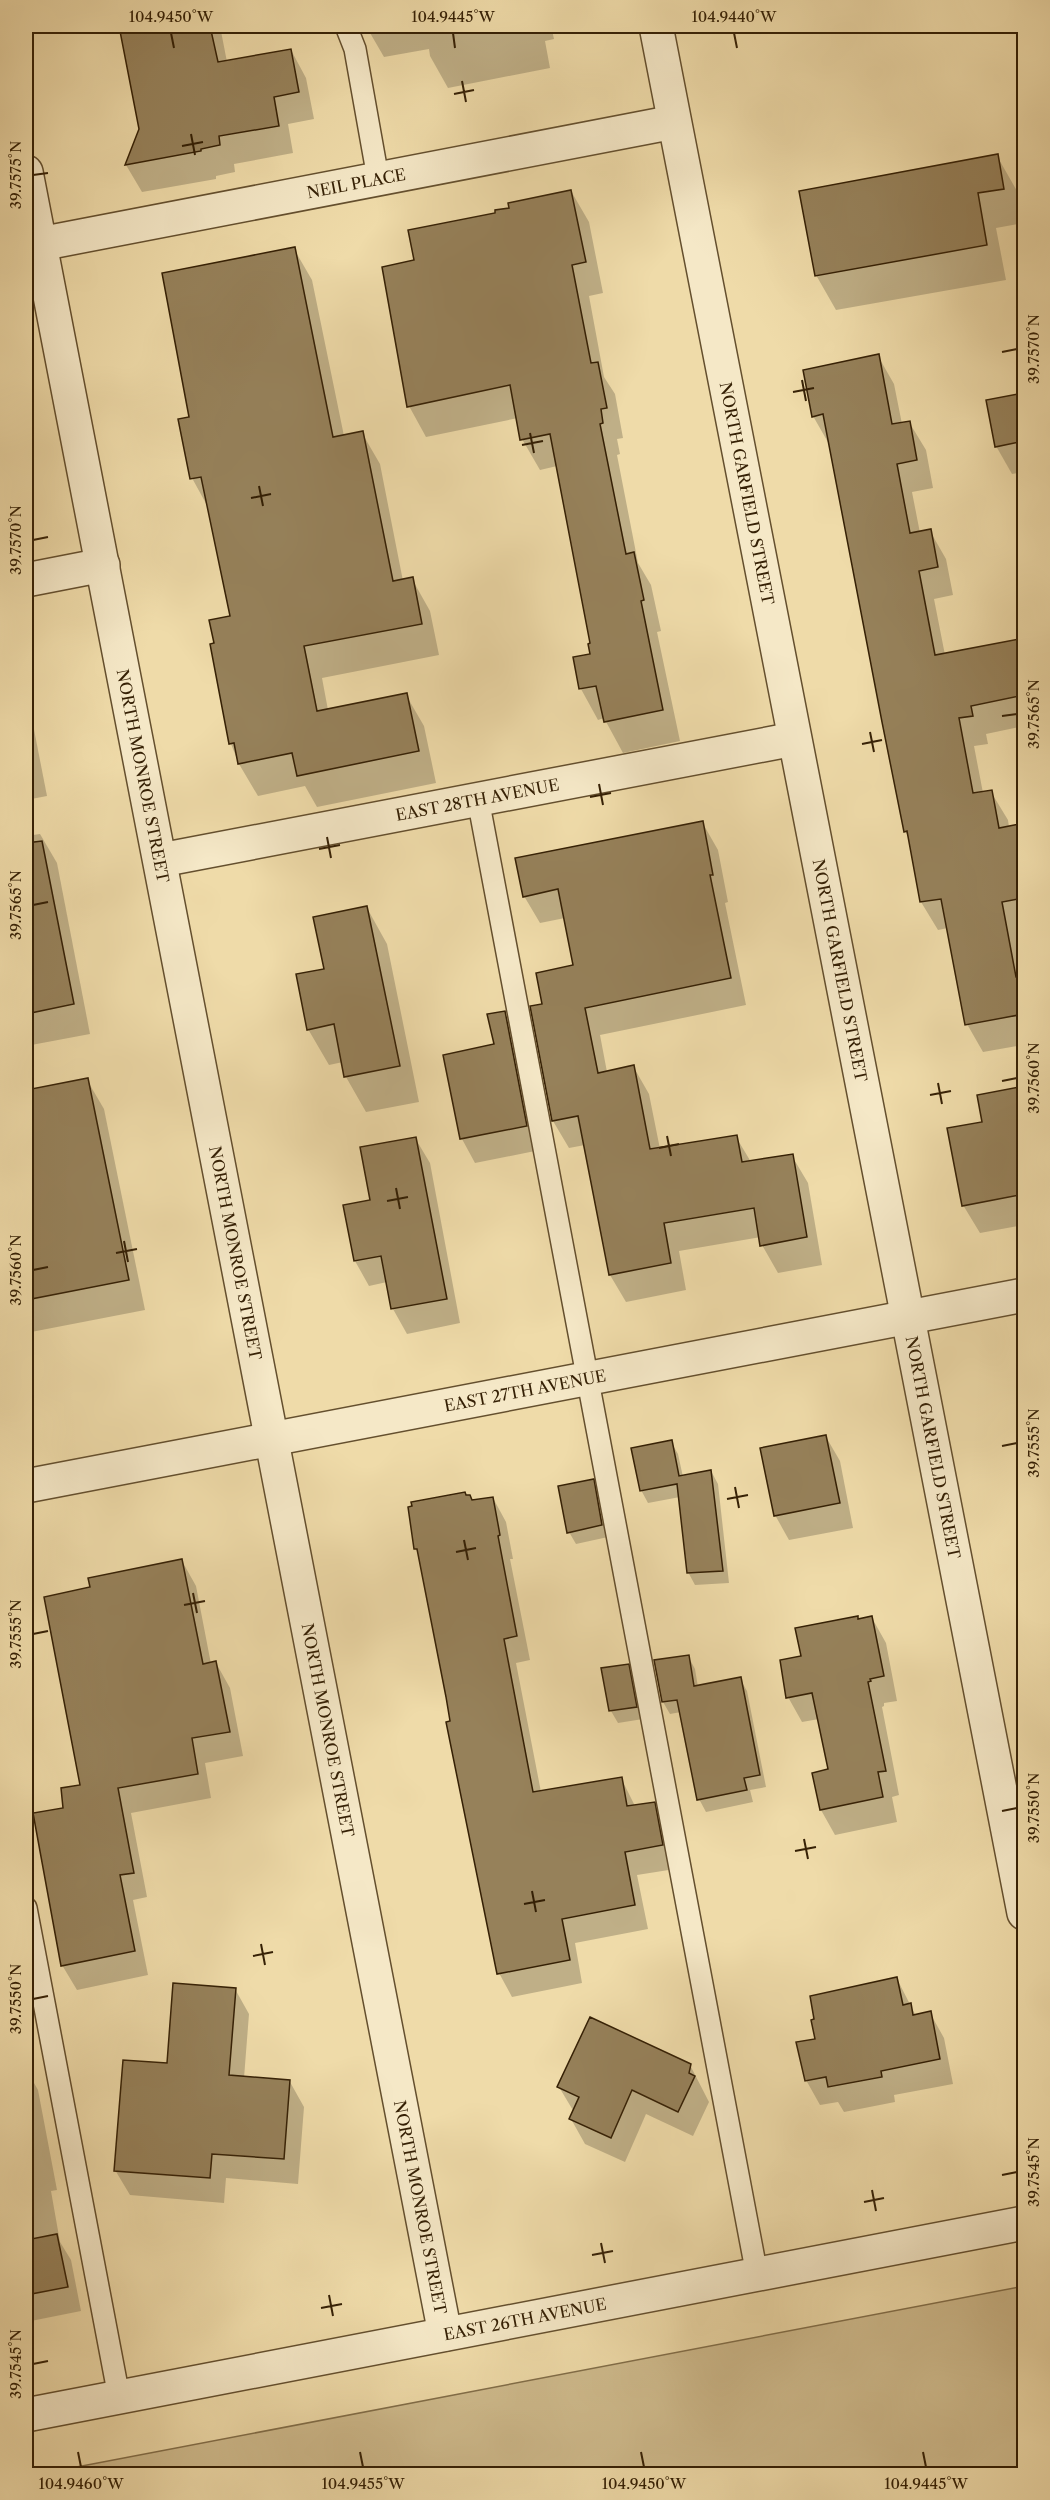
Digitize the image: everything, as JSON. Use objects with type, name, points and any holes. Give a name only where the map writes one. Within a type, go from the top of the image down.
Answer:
[{"type":"street","name":"NORTH GARFIELD STREET","points":[[656,26],[794,740],[1019,1858],[1024,1913]]},
{"type":"street","name":"NEIL PLACE","points":[[40,244],[674,122]]},
{"type":"street","name":"NORTH MONROE STREET","points":[[26,172],[104,565],[445,2334]]},
{"type":"street","points":[[26,580],[104,565]]},
{"type":"street","name":"EAST 28TH AVENUE","points":[[161,860],[794,740]]},
{"type":"street","name":"EAST 27TH AVENUE","points":[[26,1486],[1024,1295]]},
{"type":"street","name":"EAST 26TH AVENUE","points":[[26,2415],[1024,2223]]},
{"type":"lane","points":[[346,26],[355,49],[378,178]]},
{"type":"lane","points":[[478,799],[757,2275]]},
{"type":"lane","points":[[26,1908],[119,2397]]},
{"type":"shaded area","points":[[1024,2286],[1024,2474],[40,2474]]},
{"type":"building","points":[[119,26],[210,26],[218,62],[291,49],[299,92],[274,97],[279,126],[219,136],[220,145],[201,149],[201,151],[125,165],[139,129]]},
{"type":"building","points":[[998,154],[1004,189],[978,193],[987,245],[815,276],[799,191]]},
{"type":"building","points":[[571,190],[586,262],[572,265],[591,363],[598,362],[607,408],[601,409],[603,423],[600,424],[626,554],[634,552],[644,600],[641,601],[663,710],[604,722],[596,686],[579,689],[573,657],[590,654],[588,644],[590,643],[550,434],[520,440],[510,385],[407,407],[382,267],[414,260],[408,230],[495,213],[495,210],[509,208],[508,203]]},
{"type":"building","points":[[295,247],[333,437],[363,431],[393,581],[413,577],[422,624],[304,646],[317,711],[407,693],[419,751],[297,776],[292,753],[238,764],[234,743],[229,744],[210,644],[214,643],[209,620],[230,616],[201,477],[190,479],[178,419],[189,417],[162,273]]},
{"type":"building","points":[[879,354],[892,424],[910,421],[917,460],[897,464],[910,533],[931,529],[938,567],[919,571],[935,655],[1024,638],[1024,695],[971,706],[973,716],[959,718],[973,793],[992,790],[999,828],[1024,823],[1024,898],[1002,902],[1016,977],[1024,976],[1024,1014],[965,1025],[941,899],[920,902],[907,831],[904,832],[882,722],[823,414],[812,417],[803,370]]},
{"type":"building","points":[[1024,393],[1024,441],[995,447],[986,400]]},
{"type":"building","points":[[703,821],[713,875],[710,875],[731,978],[585,1008],[598,1073],[634,1065],[650,1149],[737,1135],[742,1162],[793,1154],[807,1237],[760,1246],[754,1208],[664,1223],[671,1263],[609,1275],[578,1116],[552,1121],[530,1006],[542,1004],[536,973],[573,965],[558,889],[523,897],[515,858]]},
{"type":"building","points":[[42,841],[74,1004],[26,1014],[26,843]]},
{"type":"building","points":[[367,906],[400,1066],[344,1077],[334,1024],[307,1030],[296,974],[324,969],[313,917]]},
{"type":"building","points":[[505,1011],[527,1126],[460,1139],[443,1055],[494,1044],[487,1014]]},
{"type":"building","points":[[88,1078],[129,1280],[26,1300],[26,1090]]},
{"type":"building","points":[[1024,1086],[1024,1194],[962,1206],[947,1128],[982,1122],[977,1095]]},
{"type":"building","points":[[416,1137],[447,1299],[391,1309],[381,1256],[354,1261],[343,1205],[370,1200],[360,1147]]},
{"type":"building","points":[[826,1435],[840,1503],[774,1516],[760,1448]]},
{"type":"building","points":[[672,1440],[679,1476],[711,1470],[723,1571],[687,1573],[677,1484],[640,1491],[631,1448]]},
{"type":"building","points":[[594,1479],[602,1525],[567,1533],[558,1486]]},
{"type":"building","points":[[465,1492],[472,1500],[493,1497],[517,1636],[504,1639],[533,1792],[622,1777],[627,1806],[655,1802],[663,1845],[625,1852],[635,1905],[562,1919],[570,1960],[497,1974],[446,1722],[450,1721],[446,1697],[417,1549],[414,1549],[408,1507],[412,1506],[411,1502]]},
{"type":"building","points":[[182,1559],[203,1664],[216,1661],[230,1732],[192,1738],[198,1774],[118,1788],[134,1873],[120,1875],[135,1951],[61,1966],[33,1813],[63,1808],[61,1788],[80,1785],[44,1597],[90,1587],[88,1578]]},
{"type":"building","points":[[858,1616],[858,1619],[872,1616],[884,1676],[870,1679],[871,1681],[868,1682],[886,1771],[878,1772],[883,1797],[820,1810],[812,1773],[828,1769],[812,1693],[786,1698],[780,1660],[801,1656],[795,1628]]},
{"type":"building","points":[[689,1655],[694,1686],[741,1677],[760,1775],[744,1778],[747,1790],[697,1800],[677,1700],[662,1702],[654,1660]]},
{"type":"building","points":[[629,1664],[637,1707],[609,1711],[601,1668]]},
{"type":"building","points":[[897,1977],[903,2005],[911,2003],[913,2015],[931,2011],[940,2059],[881,2071],[882,2077],[828,2087],[826,2077],[805,2081],[796,2042],[815,2039],[810,1996]]},
{"type":"building","points":[[173,1983],[236,1988],[229,2075],[290,2080],[284,2159],[212,2154],[210,2178],[114,2171],[123,2060],[167,2063]]},
{"type":"building","points":[[590,2017],[691,2064],[689,2073],[695,2076],[678,2112],[632,2090],[611,2138],[569,2119],[579,2097],[557,2087]]},
{"type":"building","points":[[57,2234],[68,2287],[26,2295],[26,2240]]}]
